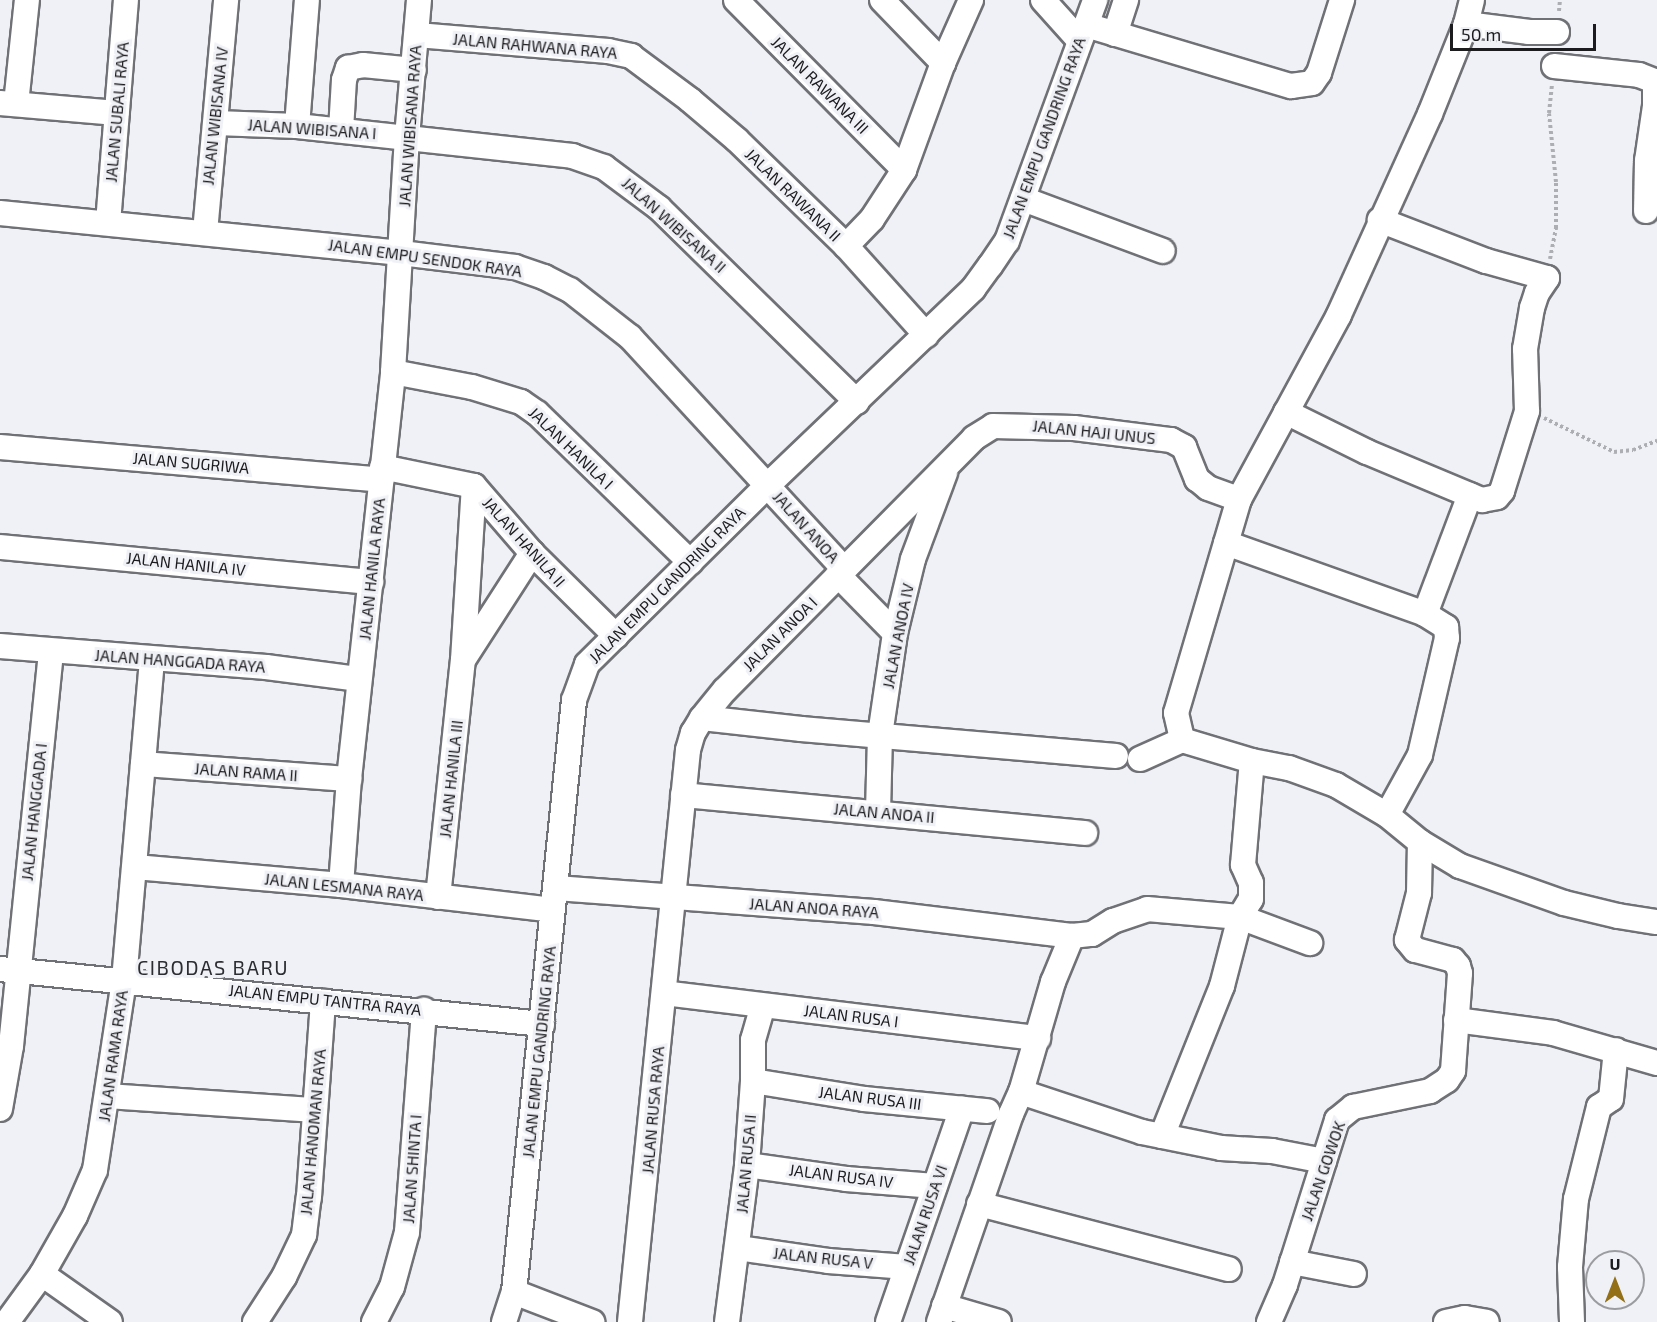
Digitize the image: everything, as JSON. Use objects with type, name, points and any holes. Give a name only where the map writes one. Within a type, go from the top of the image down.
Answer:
[{"type":"street","points":[[27,0],[8,104],[117,114]]},
{"type":"street","name":"JALAN SUBALI RAYA","points":[[108,223],[126,0]]},
{"type":"street","name":"JALAN WIBISANA IV","points":[[205,232],[226,0]]},
{"type":"street","points":[[297,126],[307,0]]},
{"type":"street","name":"JALAN WIBISANA RAYA","points":[[401,253],[407,137],[419,0]]},
{"type":"street","name":"JALAN RAWANA III","points":[[736,0],[904,170]]},
{"type":"street","points":[[882,0],[943,63]]},
{"type":"street","points":[[846,246],[872,219],[904,170],[943,63],[971,0]]},
{"type":"street","points":[[1043,0],[1082,32],[1115,34],[1291,86],[1312,83],[1319,73],[1342,0]]},
{"type":"street","name":"JALAN EMPU GANDRING RAYA","points":[[504,1322],[514,1292],[574,700],[587,664],[768,485],[973,289],[1007,241],[1095,0]]},
{"type":"street","points":[[1115,34],[1126,0]]},
{"type":"street","points":[[1182,740],[1176,713],[1239,499],[1339,315],[1380,220],[1430,114],[1466,24],[1472,0]]},
{"type":"street","points":[[1466,24],[1529,32],[1557,32]]},
{"type":"street","name":"JALAN RAHWANA RAYA","points":[[417,35],[608,51],[632,56],[649,68]]},
{"type":"street","points":[[341,130],[344,80],[348,68],[363,65],[414,70]]},
{"type":"street","points":[[1554,66],[1639,75],[1655,81],[1655,106],[1647,161],[1646,211]]},
{"type":"street","name":"JALAN RAWANA II","points":[[649,68],[737,140],[846,246],[926,335]]},
{"type":"street","name":"JALAN WIBISANA I","points":[[216,123],[297,126],[407,137]]},
{"type":"street","name":"JALAN WIBISANA II","points":[[407,137],[572,156],[604,167],[659,208],[856,402]]},
{"type":"street","points":[[1023,199],[1163,251]]},
{"type":"street","name":"JALAN EMPU SENDOK RAYA","points":[[0,213],[205,232],[515,267],[570,290],[630,337],[768,485]]},
{"type":"street","points":[[1286,412],[1367,452],[1482,500],[1497,497],[1527,411],[1525,349],[1532,309],[1537,293],[1546,278],[1486,261],[1380,220]]},
{"type":"street","name":"JALAN HANILA RAYA","points":[[342,885],[349,779],[393,372],[401,253]]},
{"type":"street","name":"JALAN HANILA I","points":[[393,372],[472,387],[521,402],[537,413],[690,562]]},
{"type":"street","name":"JALAN HAJI UNUS","points":[[993,426],[1074,428],[1171,440],[1184,447],[1197,479],[1208,488],[1239,499]]},
{"type":"street","name":"JALAN ANOA I","points":[[671,898],[688,750],[693,733],[702,718],[725,690],[974,438],[993,426]]},
{"type":"street","name":"JALAN SUGRIWA","points":[[0,447],[382,474]]},
{"type":"street","name":"JALAN ANOA IV","points":[[878,812],[880,735],[895,633],[914,559],[948,466]]},
{"type":"street","name":"JALAN HANILA II","points":[[382,474],[474,486],[532,553],[616,636]]},
{"type":"street","name":"JALAN ANOA","points":[[768,485],[895,633]]},
{"type":"street","name":"JALAN HANILA III","points":[[438,897],[463,660],[474,486]]},
{"type":"street","points":[[1425,614],[1470,495]]},
{"type":"street","points":[[1226,543],[1425,614],[1446,627],[1447,638],[1420,755],[1387,815]]},
{"type":"street","name":"JALAN HANILA IV","points":[[0,547],[371,582]]},
{"type":"street","name":"JALAN HANILA III","points":[[463,660],[532,553]]},
{"type":"street","name":"JALAN HANGGADA RAYA","points":[[0,646],[51,652],[266,667],[359,679]]},
{"type":"street","name":"JALAN HANGGADA I","points":[[0,1108],[8,1069],[10,971],[51,652]]},
{"type":"street","name":"JALAN RAMA RAYA","points":[[7,1322],[42,1274],[75,1216],[95,1170],[124,980],[152,659]]},
{"type":"street","points":[[702,718],[1116,756]]},
{"type":"street","points":[[1140,759],[1182,740],[1252,762],[1289,768],[1336,785],[1387,815],[1420,842],[1460,866],[1564,903],[1618,916],[1657,921]]},
{"type":"street","points":[[1162,1136],[1222,986],[1240,917],[1251,899],[1252,889],[1243,865],[1252,762]]},
{"type":"street","name":"JALAN RAMA II","points":[[143,764],[349,779]]},
{"type":"street","name":"JALAN ANOA II","points":[[683,795],[1085,833]]},
{"type":"street","name":"JALAN GOWOK","points":[[1269,1322],[1292,1262],[1337,1120],[1344,1112],[1366,1103],[1430,1091],[1448,1080],[1453,1071],[1460,973],[1458,966],[1453,960],[1415,950],[1407,940],[1419,893],[1420,842]]},
{"type":"street","name":"JALAN LESMANA RAYA","points":[[135,867],[342,885],[438,897],[554,899]]},
{"type":"street","name":"JALAN ANOA RAYA","points":[[554,899],[671,898],[874,912],[1072,936]]},
{"type":"street","name":"JALAN RUSA RAYA","points":[[630,1322],[664,993],[671,898]]},
{"type":"street","points":[[999,1322],[942,1314],[979,1204],[1021,1092],[1053,982],[1072,936],[1092,934],[1099,928],[1142,910],[1240,917],[1310,943]]},
{"type":"street","name":"JALAN EMPU TANTRA RAYA","points":[[10,971],[124,980],[542,1024]]},
{"type":"street","name":"JALAN RUSA I","points":[[664,993],[1038,1038]]},
{"type":"street","name":"JALAN HANOMAN RAYA","points":[[255,1322],[284,1277],[304,1235],[324,1001]]},
{"type":"street","name":"JALAN RUSA II","points":[[727,1322],[747,1165],[753,1081],[753,1040],[763,1006]]},
{"type":"street","name":"JALAN SHINTA I","points":[[374,1322],[392,1287],[407,1232],[424,1010]]},
{"type":"street","points":[[1456,1020],[1553,1033],[1657,1063]]},
{"type":"street","points":[[1572,1322],[1570,1267],[1576,1199],[1599,1107],[1611,1099],[1616,1050]]},
{"type":"street","name":"JALAN RUSA III","points":[[753,1081],[864,1099],[987,1111]]},
{"type":"street","points":[[1021,1092],[1162,1136],[1221,1148],[1272,1152],[1324,1161]]},
{"type":"street","points":[[108,1096],[315,1110]]},
{"type":"street","name":"JALAN RUSA VI","points":[[888,1322],[962,1108]]},
{"type":"street","name":"JALAN RUSA IV","points":[[747,1165],[846,1179],[935,1186]]},
{"type":"street","points":[[979,1204],[1229,1269]]},
{"type":"street","name":"JALAN RUSA V","points":[[738,1248],[828,1261],[907,1266]]},
{"type":"street","points":[[1292,1262],[1354,1274]]},
{"type":"street","points":[[42,1274],[110,1322]]},
{"type":"street","points":[[514,1292],[592,1322]]},
{"type":"street","points":[[1446,1322],[1465,1318],[1487,1322]]},
{"type":"path","points":[[1557,32],[1560,0]]},
{"type":"path","points":[[1546,278],[1556,228],[1556,182],[1549,114],[1554,66]]},
{"type":"path","points":[[1527,411],[1575,430],[1614,452],[1633,450],[1657,441]]},
{"type":"district","name":"CIBODAS BARU","points":[[213,967]]}]
